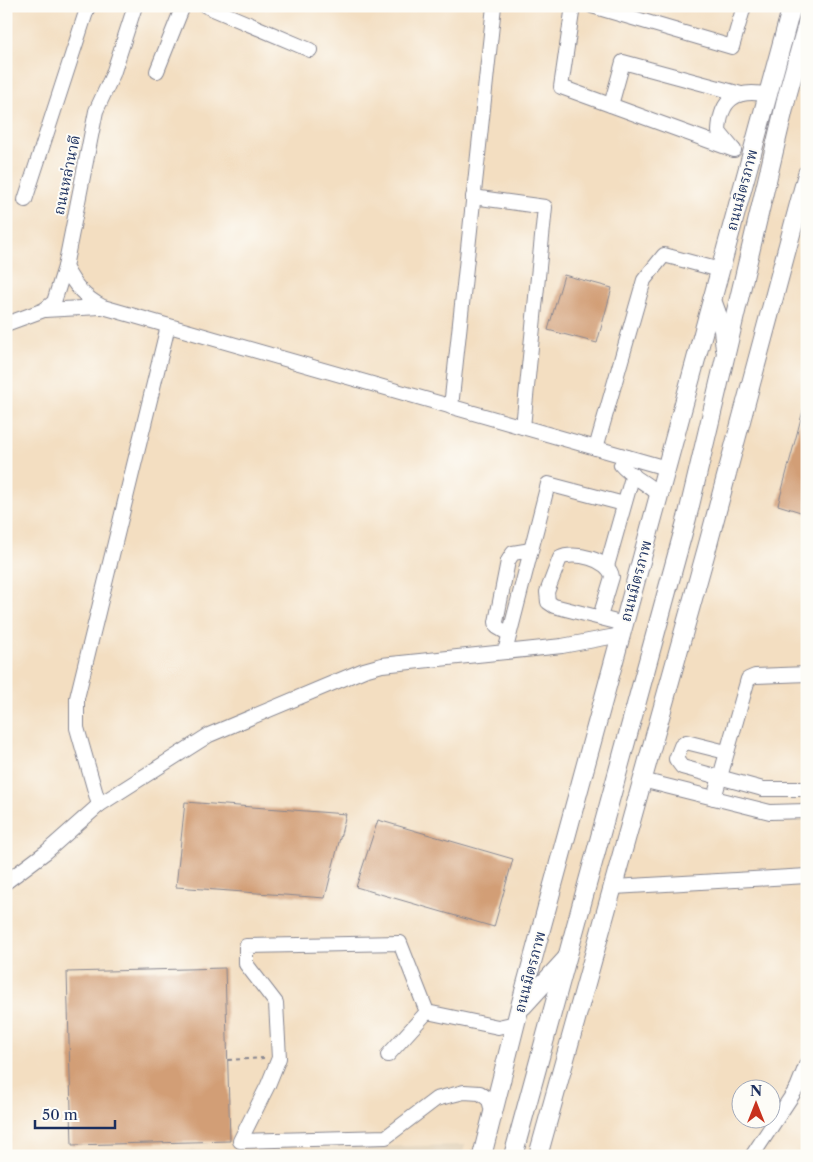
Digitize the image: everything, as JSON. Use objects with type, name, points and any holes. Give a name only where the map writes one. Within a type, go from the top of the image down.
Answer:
[{"type":"main road","name":"ถนนมิตรภาพ","points":[[482,1156],[622,629],[792,6]]},
{"type":"main road","name":"ถนนมิตรภาพ","points":[[513,1156],[651,655],[725,364],[807,24]]},
{"type":"main road","points":[[749,166],[792,80]]},
{"type":"main road","points":[[538,1156],[707,548],[807,174]]},
{"type":"main road","points":[[712,300],[723,330],[725,364]]},
{"type":"main road","points":[[518,1016],[567,957]]},
{"type":"street","points":[[25,200],[88,6]]},
{"type":"street","name":"ถนนหล่านาดี","points":[[44,310],[54,302],[65,266],[96,111],[113,74],[135,6]]},
{"type":"street","points":[[157,71],[183,6]]},
{"type":"street","points":[[206,6],[310,50]]},
{"type":"street","points":[[451,407],[494,6]]},
{"type":"street","points":[[573,6],[561,88],[734,150]]},
{"type":"street","points":[[592,6],[732,47],[744,6]]},
{"type":"street","points":[[611,105],[623,62],[741,94]]},
{"type":"street","points":[[749,166],[718,132],[719,117],[730,98],[755,92],[769,95]]},
{"type":"street","points":[[473,198],[545,207],[522,427]]},
{"type":"street","points":[[596,448],[644,280],[664,255],[720,270]]},
{"type":"street","points":[[65,266],[77,289],[88,299],[103,308],[666,468]]},
{"type":"street","points":[[6,324],[44,310],[103,308]]},
{"type":"street","points":[[98,804],[77,728],[77,698],[168,326]]},
{"type":"street","points":[[628,457],[621,465],[659,495]]},
{"type":"street","points":[[600,617],[612,576],[607,566],[633,474]]},
{"type":"street","points":[[505,652],[548,484],[624,504]]},
{"type":"street","points":[[509,634],[497,627],[496,622],[508,561],[513,553],[531,550]]},
{"type":"street","points":[[607,566],[575,555],[560,558],[557,560],[546,597],[554,606],[600,617],[622,629]]},
{"type":"street","points":[[6,882],[46,852],[98,804],[209,735],[364,670],[382,665],[562,646],[622,629]]},
{"type":"street","points":[[714,798],[748,679],[755,676],[807,674]]},
{"type":"street","points":[[726,752],[686,742],[681,746],[676,759],[682,767],[763,789],[807,788]]},
{"type":"street","points":[[642,780],[770,812],[807,811]]},
{"type":"street","points":[[614,887],[807,876]]},
{"type":"street","points":[[427,1012],[400,943],[246,946],[246,964],[276,1003],[279,1058],[268,1085],[240,1141],[386,1137],[436,1099],[451,1094],[480,1093],[489,1100],[493,1115]]},
{"type":"street","points":[[427,1012],[498,1027],[518,1016]]},
{"type":"street","points":[[388,1055],[427,1012]]},
{"type":"street","points":[[752,1156],[802,1088],[807,1063]]},
{"type":"path","points":[[228,1060],[279,1058]]},
{"type":"shaded area","points":[[465,1145],[462,1156],[6,1156],[6,1154]]},
{"type":"building","points":[[564,275],[612,288],[597,343],[548,330]]},
{"type":"building","points":[[804,407],[807,407],[807,514],[778,505]]},
{"type":"building","points":[[185,802],[346,814],[325,898],[176,887]]},
{"type":"building","points":[[378,820],[513,859],[494,927],[356,887]]},
{"type":"building","points":[[225,968],[230,1141],[72,1145],[67,972]]}]
